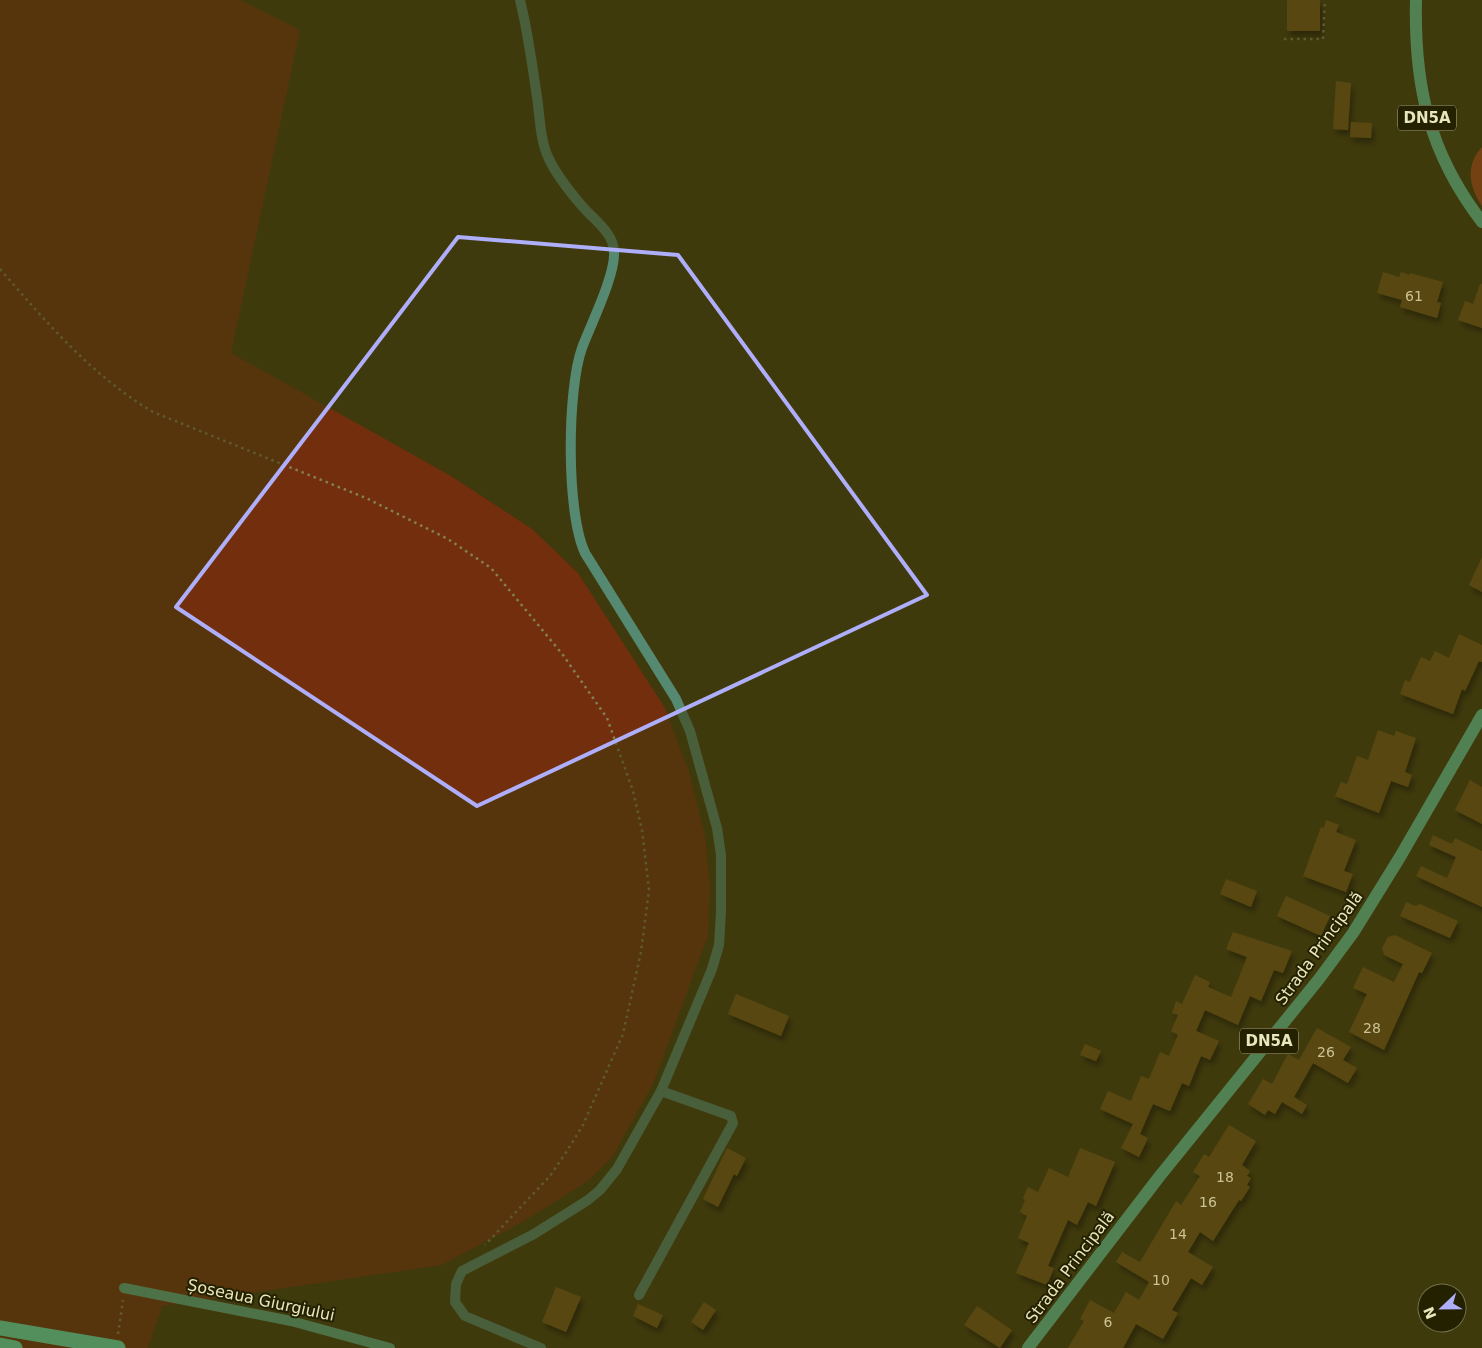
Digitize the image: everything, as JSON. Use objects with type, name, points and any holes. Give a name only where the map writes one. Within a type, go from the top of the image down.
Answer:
[{"type":"highway","points":[[0,1328],[118,1343]]},
{"type":"highway","points":[[0,1346],[15,1348]]},
{"type":"main road","name":"DN5A","points":[[1416,0],[1417,67],[1425,109],[1444,163],[1460,191],[1482,222]]},
{"type":"main road","name":"Strada Principală","points":[[1028,1348],[1159,1177],[1342,948],[1405,849],[1482,715]]},
{"type":"street","points":[[520,0],[526,24],[541,126],[548,158],[581,206],[605,231],[614,248],[613,264],[582,350],[574,385],[572,435],[574,507],[577,532],[585,553],[676,699],[690,731],[717,828],[720,855],[719,945],[712,969],[661,1091],[617,1169],[600,1190],[534,1234],[462,1270],[454,1294],[457,1306],[462,1314],[540,1348]]},
{"type":"street","points":[[639,1295],[733,1123],[732,1116],[661,1091]]},
{"type":"street","name":"Șoseaua Giurgiului","points":[[124,1288],[291,1321],[390,1348]]},
{"type":"path","points":[[1284,39],[1323,38],[1325,0]]},
{"type":"path","points":[[0,269],[60,338],[97,372],[135,401],[154,412],[366,498],[448,539],[491,568],[563,655],[607,718],[633,791],[642,830],[649,890],[641,952],[624,1034],[583,1124],[568,1151],[550,1176],[479,1252]]},
{"type":"path","points":[[118,1343],[124,1288]]},
{"type":"highlighted area","points":[[458,237],[678,255],[927,595],[477,806],[176,607]]},
{"type":"shaded area","points":[[0,0],[240,0],[300,30],[231,353],[451,476],[532,529],[578,573],[665,708],[689,772],[705,836],[710,888],[708,936],[653,1084],[612,1157],[588,1181],[524,1221],[442,1265],[162,1306],[148,1348],[0,1348]]},
{"type":"shaded area","points":[[1482,147],[1482,206],[1474,191],[1471,169],[1473,161]]},
{"type":"building","points":[[1287,0],[1320,0],[1320,31],[1287,31]]},
{"type":"building","points":[[1336,81],[1351,83],[1348,130],[1333,129]]},
{"type":"building","points":[[1351,122],[1372,123],[1371,138],[1350,137]]},
{"type":"building","points":[[1383,272],[1399,277],[1401,272],[1409,275],[1410,273],[1443,282],[1437,302],[1441,303],[1437,318],[1400,307],[1402,300],[1377,293]]},
{"type":"building","points":[[1480,284],[1482,284],[1482,328],[1458,320],[1465,301],[1473,304]]},
{"type":"building","points":[[1482,557],[1482,592],[1469,585]]},
{"type":"building","points":[[1459,634],[1482,645],[1482,662],[1479,661],[1465,691],[1462,689],[1453,714],[1400,694],[1405,680],[1410,682],[1421,657],[1430,661],[1435,651],[1449,658]]},
{"type":"building","points":[[1378,730],[1394,736],[1396,731],[1416,738],[1405,772],[1412,775],[1408,787],[1391,781],[1379,813],[1335,796],[1341,782],[1347,784],[1357,756],[1368,760]]},
{"type":"building","points":[[1470,780],[1482,787],[1482,824],[1455,810]]},
{"type":"building","points":[[1326,820],[1339,825],[1336,832],[1356,840],[1344,871],[1353,874],[1346,892],[1303,876],[1321,827],[1324,828]]},
{"type":"building","points":[[1433,835],[1452,844],[1455,838],[1482,851],[1482,907],[1416,876],[1421,866],[1447,878],[1456,857],[1429,845]]},
{"type":"building","points":[[1226,879],[1257,891],[1251,907],[1220,894]]},
{"type":"building","points":[[1286,896],[1330,916],[1321,936],[1277,916]]},
{"type":"building","points":[[1406,902],[1415,906],[1420,904],[1458,921],[1450,938],[1400,916]]},
{"type":"building","points":[[1233,932],[1292,951],[1283,973],[1274,970],[1261,1001],[1250,996],[1238,1025],[1205,1010],[1196,1031],[1219,1041],[1210,1060],[1201,1056],[1189,1086],[1182,1083],[1170,1111],[1153,1104],[1140,1134],[1148,1138],[1139,1157],[1121,1148],[1133,1124],[1100,1109],[1108,1091],[1131,1101],[1141,1076],[1149,1079],[1160,1052],[1169,1056],[1178,1035],[1171,1031],[1178,1015],[1172,1013],[1176,1001],[1182,1004],[1195,975],[1210,982],[1208,987],[1231,997],[1247,957],[1226,949]]},
{"type":"building","points":[[1395,935],[1432,953],[1422,973],[1419,972],[1384,1050],[1349,1032],[1367,994],[1353,988],[1363,967],[1394,982],[1403,964],[1384,955],[1382,948],[1388,937]]},
{"type":"building","points":[[736,994],[789,1016],[781,1036],[728,1014]]},
{"type":"building","points":[[1317,1028],[1351,1047],[1343,1060],[1357,1068],[1348,1083],[1313,1063],[1294,1097],[1307,1105],[1302,1114],[1282,1102],[1275,1114],[1268,1110],[1265,1115],[1248,1104],[1263,1079],[1272,1084],[1288,1054],[1299,1060]]},
{"type":"building","points":[[1085,1044],[1101,1051],[1096,1061],[1080,1055]]},
{"type":"building","points":[[1229,1125],[1256,1141],[1242,1165],[1250,1171],[1247,1176],[1251,1178],[1247,1185],[1250,1187],[1241,1201],[1239,1200],[1213,1241],[1200,1232],[1188,1252],[1213,1267],[1202,1285],[1191,1278],[1172,1310],[1178,1313],[1163,1339],[1136,1324],[1123,1348],[1068,1348],[1084,1321],[1080,1319],[1090,1300],[1114,1313],[1126,1292],[1139,1300],[1149,1282],[1116,1262],[1122,1252],[1140,1262],[1176,1201],[1181,1205],[1200,1176],[1193,1172],[1204,1154],[1209,1157]]},
{"type":"building","points":[[727,1148],[746,1158],[737,1176],[734,1174],[718,1207],[703,1199]]},
{"type":"building","points":[[1080,1148],[1115,1162],[1096,1206],[1088,1202],[1077,1225],[1068,1220],[1048,1266],[1054,1268],[1047,1285],[1016,1273],[1029,1243],[1018,1238],[1027,1216],[1020,1212],[1025,1200],[1023,1198],[1028,1187],[1038,1192],[1049,1168],[1068,1177]]},
{"type":"building","points":[[556,1287],[581,1297],[566,1332],[542,1322]]},
{"type":"building","points":[[704,1302],[716,1310],[703,1330],[691,1322]]},
{"type":"building","points":[[638,1304],[663,1315],[657,1328],[633,1316]]},
{"type":"building","points":[[977,1306],[1012,1330],[1000,1348],[964,1325]]}]
